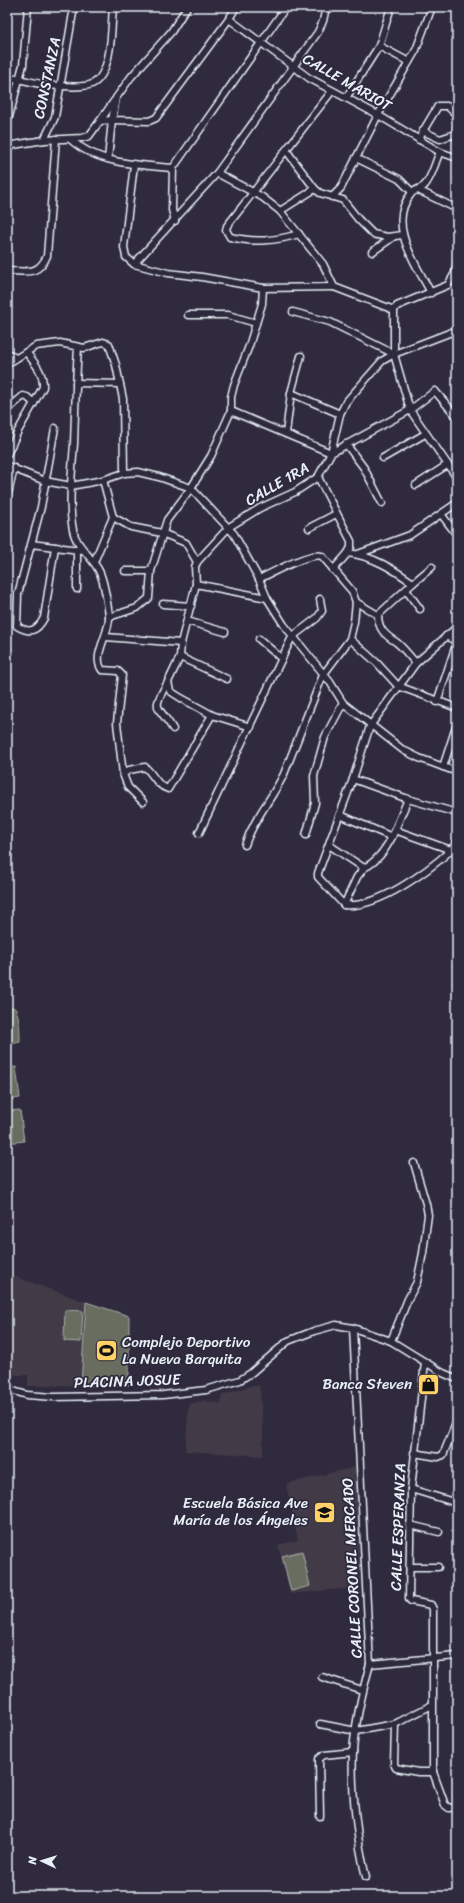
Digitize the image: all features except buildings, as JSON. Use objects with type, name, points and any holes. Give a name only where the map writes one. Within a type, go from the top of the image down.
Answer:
[{"type":"street","points":[[7,124],[23,65],[28,7]]},
{"type":"street","name":"CONSTANZA","points":[[7,146],[44,140],[55,117],[74,7]]},
{"type":"street","points":[[7,78],[19,78],[39,84],[92,84],[103,73],[106,66],[110,45],[113,7]]},
{"type":"street","points":[[44,140],[70,139],[89,136],[131,77],[171,32],[187,7]]},
{"type":"street","points":[[100,121],[149,121],[156,118],[229,19],[236,7]]},
{"type":"street","points":[[175,221],[172,210],[173,168],[286,7]]},
{"type":"street","points":[[134,264],[175,221],[217,173],[321,28],[326,7]]},
{"type":"street","points":[[346,98],[379,46],[391,7]]},
{"type":"street","points":[[332,197],[340,190],[378,115],[416,50],[432,7]]},
{"type":"street","points":[[450,7],[457,8]]},
{"type":"street","name":"CALLE MARIOT","points":[[229,19],[293,67],[332,91],[378,115],[440,152],[457,158]]},
{"type":"street","points":[[379,46],[409,62]]},
{"type":"street","points":[[299,234],[278,240],[263,242],[230,236],[227,234],[227,226],[332,91]]},
{"type":"street","points":[[108,159],[114,101]]},
{"type":"street","points":[[419,140],[423,130],[438,106],[447,106],[457,115]]},
{"type":"street","points":[[423,130],[440,140],[456,134]]},
{"type":"street","points":[[7,271],[36,270],[43,266],[47,256],[56,139]]},
{"type":"street","points":[[70,139],[81,148],[108,159],[134,165],[173,168]]},
{"type":"street","points":[[286,150],[315,189],[344,201],[369,232],[377,235],[403,236]]},
{"type":"street","points":[[431,293],[403,236],[401,215],[402,208],[415,191],[427,182],[440,152]]},
{"type":"street","points":[[356,158],[399,179],[415,191],[457,209]]},
{"type":"street","points":[[134,165],[124,247],[126,257],[134,264],[168,273],[202,277],[263,288],[334,287],[394,310]]},
{"type":"street","points":[[217,173],[254,192],[280,210],[322,264],[334,287]]},
{"type":"street","points":[[280,210],[315,189]]},
{"type":"street","points":[[372,252],[393,236]]},
{"type":"street","points":[[457,261],[455,273],[448,286],[401,303],[394,310],[394,354],[410,410],[425,434],[457,478]]},
{"type":"street","points":[[109,617],[137,608],[147,601],[150,594],[151,571],[168,516],[191,488],[211,456],[231,411],[231,397],[234,385],[262,304],[263,288]]},
{"type":"street","points":[[293,312],[330,322],[367,339],[394,354]]},
{"type":"street","points":[[188,315],[228,315],[256,323]]},
{"type":"street","name":"CALLE 1RA","points":[[197,562],[228,528],[260,508],[295,492],[318,477],[331,452],[340,414],[346,402],[382,361],[394,354],[457,330]]},
{"type":"street","points":[[7,364],[36,346],[50,343],[84,348],[103,342],[109,344],[116,365],[123,399],[124,473]]},
{"type":"street","points":[[77,589],[80,550],[73,531],[71,486],[78,347]]},
{"type":"street","points":[[7,352],[16,358]]},
{"type":"street","points":[[7,455],[18,431],[43,387],[44,380],[26,352]]},
{"type":"street","points":[[286,433],[291,393],[301,356]]},
{"type":"street","points":[[76,383],[120,384]]},
{"type":"street","points":[[231,411],[331,452],[410,410],[436,391],[457,417]]},
{"type":"street","points":[[291,393],[340,414]]},
{"type":"street","points":[[7,410],[23,396],[27,397],[34,403]]},
{"type":"street","points":[[54,547],[44,618],[40,627],[33,630],[23,630],[17,626],[18,594],[41,507],[55,428]]},
{"type":"street","points":[[382,458],[425,434]]},
{"type":"street","points":[[346,444],[364,468],[382,503]]},
{"type":"street","points":[[416,485],[447,465]]},
{"type":"street","points":[[7,466],[45,481],[71,486],[103,480],[124,473],[138,472],[160,477],[191,488],[228,528],[245,552],[267,598],[292,637],[330,682],[343,704],[402,750],[457,772]]},
{"type":"street","points":[[7,498],[14,468]]},
{"type":"street","points":[[318,477],[350,541],[351,547],[333,570]]},
{"type":"street","points":[[94,562],[112,517],[103,480]]},
{"type":"street","points":[[358,554],[410,535],[457,503]]},
{"type":"street","points":[[309,528],[336,514]]},
{"type":"street","points":[[440,514],[457,535]]},
{"type":"street","points":[[112,517],[131,527],[162,533],[187,544],[197,562],[195,567],[196,584],[181,643],[180,657],[168,682],[158,698],[158,706],[162,715],[172,729]]},
{"type":"street","points":[[31,544],[80,550],[94,562],[100,574],[109,617],[106,637],[99,658],[99,665],[102,670],[118,672],[122,675],[117,723],[123,774],[128,787],[143,802]]},
{"type":"street","points":[[348,552],[358,554],[390,568],[414,583]]},
{"type":"street","points":[[245,845],[255,821],[278,787],[284,774],[323,675],[350,639],[356,614],[356,602],[352,591],[322,556],[318,555],[292,564],[259,579]]},
{"type":"street","points":[[416,662],[396,642],[382,631],[378,621],[378,615],[432,567]]},
{"type":"street","points":[[125,572],[151,571]]},
{"type":"street","points":[[196,584],[267,598]]},
{"type":"street","points":[[406,590],[420,609]]},
{"type":"street","points":[[199,833],[251,727],[292,637],[317,618],[322,611],[320,599]]},
{"type":"street","points":[[356,602],[378,615]]},
{"type":"street","points":[[163,604],[191,606]]},
{"type":"street","points":[[187,621],[225,632]]},
{"type":"street","points":[[457,627],[416,662],[370,726],[340,816],[318,873],[318,877],[344,905],[365,904],[396,890],[432,867],[451,850],[457,842]]},
{"type":"street","points":[[437,702],[456,645],[454,640],[446,636]]},
{"type":"street","points":[[106,637],[181,643]]},
{"type":"street","points":[[259,639],[282,659]]},
{"type":"street","points":[[350,639],[377,663],[398,686],[437,702],[457,708]]},
{"type":"street","points":[[180,657],[227,679]]},
{"type":"street","points":[[168,682],[170,690],[181,698],[212,715],[251,727]]},
{"type":"street","points":[[306,835],[315,803],[314,776],[325,737],[343,704]]},
{"type":"street","points":[[123,774],[137,768],[145,767],[161,787],[168,789],[212,715]]},
{"type":"street","points":[[443,767],[457,724]]},
{"type":"street","points":[[353,779],[408,800],[457,813]]},
{"type":"street","points":[[344,905],[357,877],[364,868],[375,861],[385,850],[408,800]]},
{"type":"street","points":[[340,816],[392,837]]},
{"type":"street","points":[[395,830],[451,850]]},
{"type":"street","points":[[329,845],[364,868]]},
{"type":"street","points":[[391,1341],[408,1299],[417,1282],[423,1253],[428,1214],[414,1163]]},
{"type":"street","name":"PLACINA JOSUE","points":[[7,1389],[27,1395],[53,1396],[163,1395],[206,1390],[240,1380],[251,1373],[288,1341],[336,1325],[353,1328],[391,1341],[425,1362],[457,1379]]},
{"type":"street","name":"CALLE CORONEL MERCADO","points":[[353,1328],[370,1664],[362,1690],[353,1752],[354,1796],[360,1853],[366,1877]]},
{"type":"street","name":"CALLE ESPERANZA","points":[[425,1362],[411,1489],[410,1600],[431,1605],[433,1609],[433,1772],[445,1805],[450,1808],[457,1807]]},
{"type":"street","points":[[414,1453],[438,1457],[443,1455],[457,1421]]},
{"type":"street","points":[[411,1489],[457,1503]]},
{"type":"street","points":[[410,1525],[439,1532]]},
{"type":"street","points":[[457,1561],[455,1571],[457,1580]]},
{"type":"street","points":[[410,1567],[438,1567]]},
{"type":"street","points":[[370,1664],[457,1656]]},
{"type":"street","points":[[322,1677],[362,1690]]},
{"type":"street","points":[[320,1724],[356,1731],[395,1724],[432,1706]]},
{"type":"street","points":[[395,1724],[394,1764],[396,1768],[418,1772],[433,1772]]},
{"type":"street","points":[[320,1816],[319,1759],[324,1755],[353,1752]]},
{"type":"shaded area","points":[[10,1275],[86,1302],[81,1385],[28,1386],[28,1375],[10,1375],[7,1373],[7,1285]]},
{"type":"shaded area","points":[[251,1386],[259,1386],[263,1424],[263,1456],[185,1451],[189,1404],[208,1400],[208,1402],[221,1403],[222,1395]]},
{"type":"shaded area","name":"Escuela Básica Ave María de los Ángeles","points":[[355,1467],[360,1587],[290,1594],[278,1545],[298,1540],[286,1484]]},
{"type":"green space","points":[[13,1007],[18,1018],[20,1042],[7,1045],[7,1009]]},
{"type":"green space","points":[[16,1067],[20,1098],[7,1100],[7,1068]]},
{"type":"green space","points":[[20,1110],[24,1141],[7,1143],[7,1111]]},
{"type":"green space","name":"Complejo Deportivo La Nueva Barquita","points":[[86,1302],[129,1316],[129,1385],[81,1385]]},
{"type":"green space","points":[[65,1310],[83,1311],[81,1342],[64,1341]]},
{"type":"green space","points":[[302,1551],[310,1586],[291,1591],[282,1556]]},
{"type":"place","name":"Complejo Deportivo La Nueva Barquita","points":[[106,1351]]},
{"type":"place","name":"Banca Steven","points":[[428,1384]]},
{"type":"place","name":"Escuela Básica Ave María de los Ángeles","points":[[324,1512]]}]
